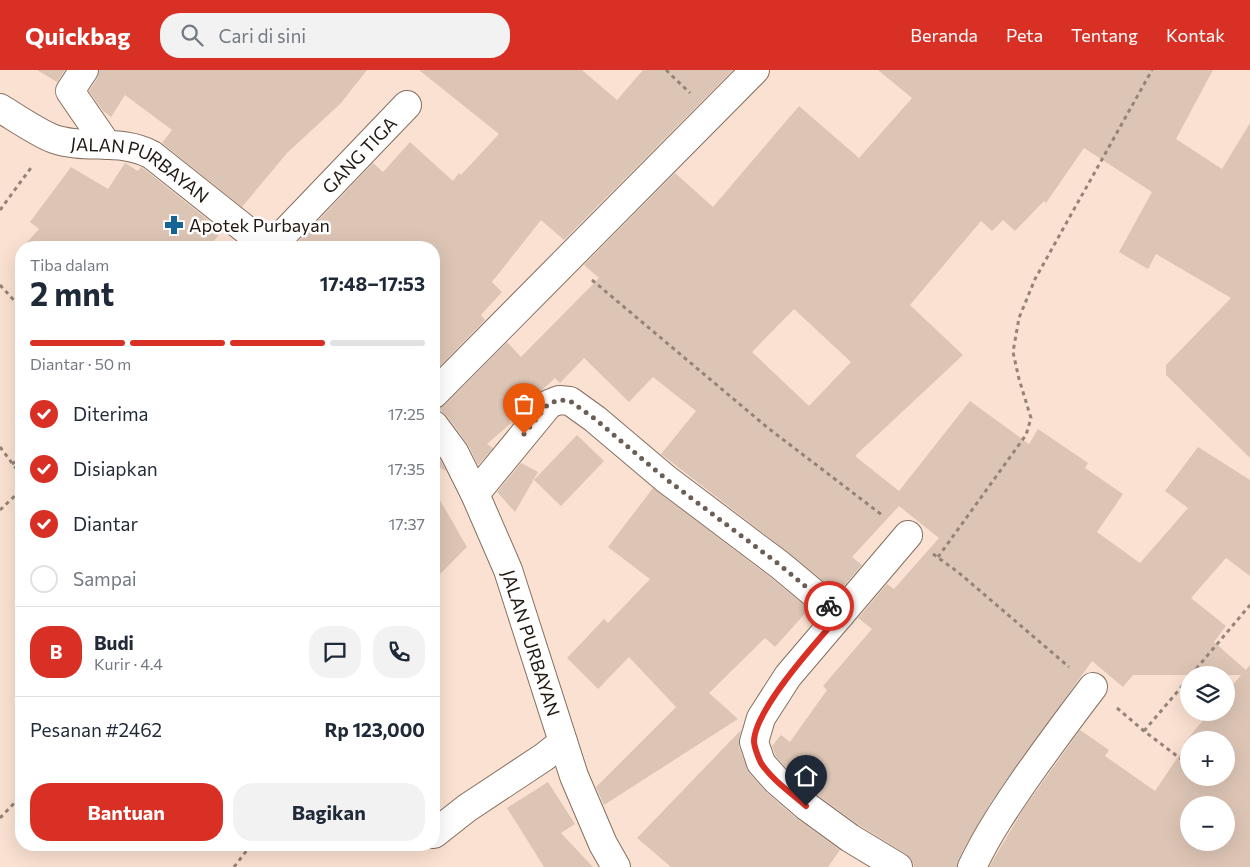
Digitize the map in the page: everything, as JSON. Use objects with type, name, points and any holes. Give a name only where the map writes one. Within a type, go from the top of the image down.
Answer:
[{"type":"street","points":[[84,70],[70,91],[107,145]]},
{"type":"street","points":[[440,388],[755,70]]},
{"type":"street","name":"GANG TIGA","points":[[276,241],[407,105]]},
{"type":"street","name":"JALAN PURBAYAN","points":[[0,108],[53,138],[72,142],[122,145],[152,155],[260,241]]},
{"type":"street","points":[[475,494],[548,404],[559,400],[570,401],[595,419],[666,479],[780,565],[840,615]]},
{"type":"street","name":"JALAN PURBAYAN","points":[[440,433],[454,452],[475,494],[508,570],[574,776],[603,844],[616,867]]},
{"type":"street","points":[[898,867],[850,838],[806,806],[777,781],[761,763],[754,742],[761,718],[788,676],[908,535]]},
{"type":"street","points":[[972,867],[981,847],[1002,813],[1061,727],[1093,687]]},
{"type":"street","points":[[440,829],[466,808],[544,757],[563,742]]},
{"type":"path","points":[[938,557],[1026,436],[1032,418],[1019,380],[1013,352],[1019,318],[1035,279],[1152,70]]},
{"type":"path","points":[[0,210],[53,138]]},
{"type":"path","points":[[567,259],[768,428],[958,572],[1144,732],[1180,758]]},
{"type":"path","points":[[0,285],[15,301]]},
{"type":"path","points":[[0,447],[15,468]]},
{"type":"path","points":[[0,510],[15,496]]},
{"type":"path","points":[[1199,666],[1250,605]]},
{"type":"path","points":[[1144,732],[1180,689]]},
{"type":"path","points":[[0,818],[15,802]]},
{"type":"path","points":[[234,867],[246,851]]},
{"type":"building","points":[[37,70],[65,70],[57,82]]},
{"type":"building","points":[[99,70],[367,70],[341,103],[287,153],[242,207],[162,143],[172,130],[125,95],[111,117],[103,111],[89,91],[97,79]]},
{"type":"building","points":[[419,70],[582,70],[617,100],[643,70],[733,70],[564,240],[541,220],[492,282],[502,292],[481,315],[485,320],[440,366],[440,241],[299,241],[373,163],[383,172],[410,142],[453,181],[459,173],[461,175],[499,134]]},
{"type":"building","points":[[878,70],[1213,70],[1176,139],[1222,169],[1250,123],[1250,458],[1166,375],[1166,365],[1231,298],[1156,254],[1148,269],[1119,252],[1152,192],[1084,148],[1046,203],[1044,201],[1015,231],[1003,220],[992,231],[981,221],[910,305],[963,355],[855,456],[899,491],[970,401],[1029,444],[1038,429],[1088,463],[1085,468],[1123,494],[1097,532],[1140,563],[1188,508],[1165,491],[1198,447],[1250,480],[1250,576],[1226,558],[1191,598],[1226,626],[1214,642],[1246,670],[1250,665],[1250,867],[989,867],[1024,808],[1080,730],[1109,750],[1105,756],[1155,791],[1180,754],[1180,786],[1235,786],[1235,731],[1194,731],[1202,721],[1235,721],[1235,682],[1241,675],[1235,675],[1235,666],[1180,666],[1180,675],[1133,675],[1123,687],[1092,661],[991,802],[964,848],[957,867],[914,867],[911,859],[906,854],[859,825],[816,794],[788,770],[775,755],[772,746],[781,735],[790,742],[827,690],[823,686],[872,629],[858,618],[887,584],[894,589],[939,538],[899,506],[852,557],[862,565],[838,593],[661,454],[696,411],[653,377],[629,402],[584,358],[560,383],[555,378],[509,421],[511,423],[487,444],[493,448],[478,465],[467,443],[447,416],[440,411],[440,407],[445,405],[507,342],[521,357],[599,278],[584,265],[675,173],[713,207],[799,106],[859,158],[912,98]],"holes":[[[794,309],[851,362],[809,406],[752,352]]]},
{"type":"building","points":[[125,163],[138,171],[141,167],[222,231],[214,241],[28,241],[39,229],[30,222],[71,167],[108,189]]},
{"type":"building","points":[[577,435],[604,461],[561,506],[534,480]]},
{"type":"building","points":[[440,459],[441,460],[446,471],[440,468]]},
{"type":"building","points":[[521,463],[538,472],[515,512],[497,492]]},
{"type":"building","points":[[653,488],[809,609],[775,647],[765,638],[709,693],[738,719],[604,805],[596,787],[676,707],[629,657],[598,689],[567,658],[604,619],[608,623],[650,579],[608,547]]},
{"type":"building","points":[[440,500],[467,547],[440,574]]},
{"type":"building","points":[[741,730],[739,747],[749,773],[767,793],[796,818],[840,850],[828,867],[671,867],[637,838]]},
{"type":"building","points":[[548,782],[575,824],[561,833],[593,867],[544,867],[507,808]]},
{"type":"way so far","points":[[524,434],[548,404],[559,400],[570,401],[595,419],[666,479],[780,565],[829,606]]},
{"type":"place","name":"Apotek Purbayan","points":[[174,225]]},
{"type":"route","points":[[806,806],[777,781],[761,763],[754,742],[761,718],[788,676],[840,615],[829,606]]}]
